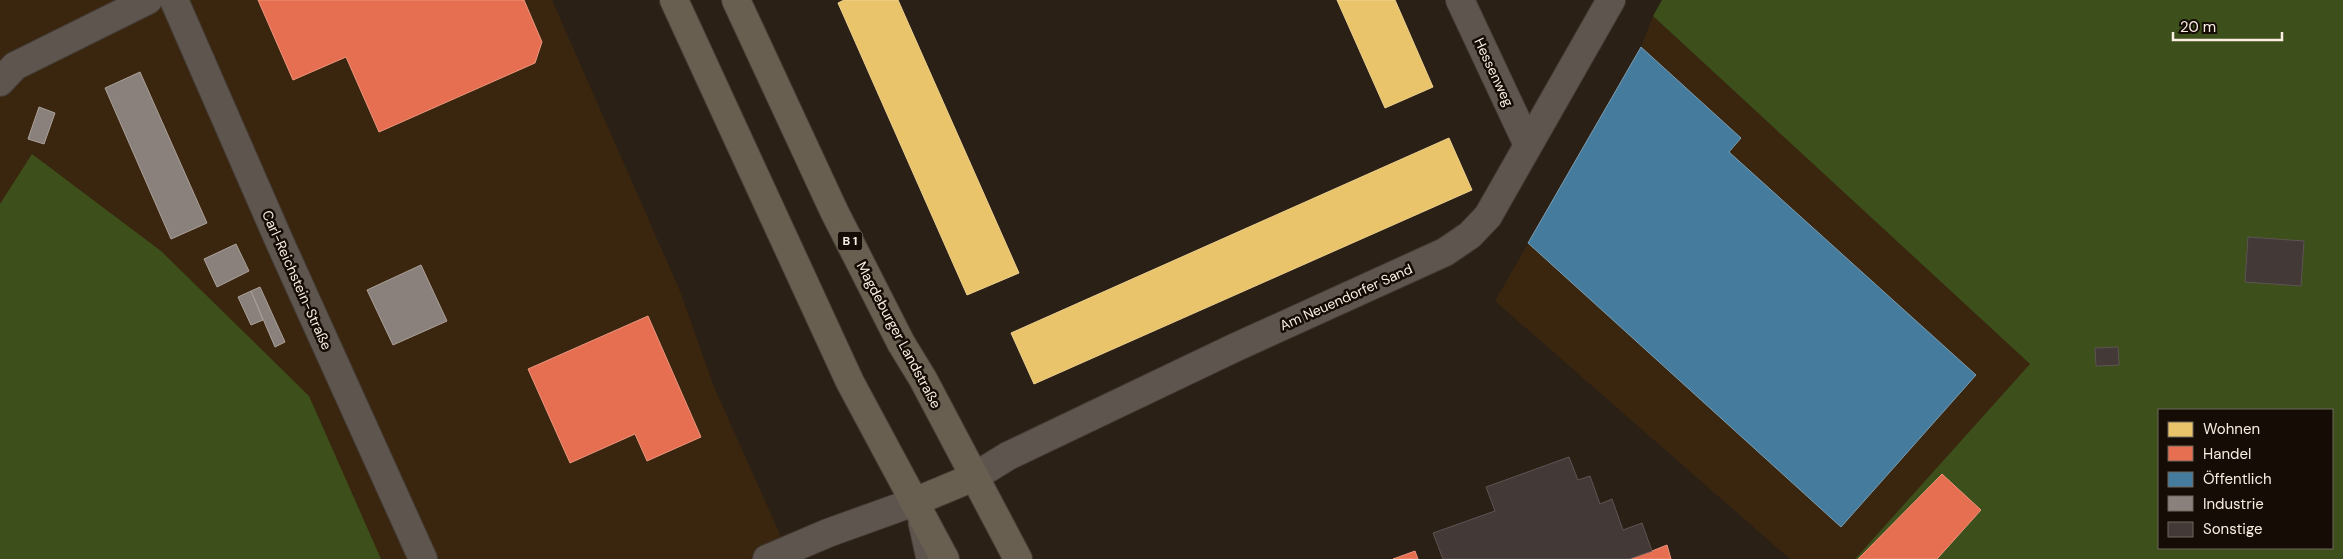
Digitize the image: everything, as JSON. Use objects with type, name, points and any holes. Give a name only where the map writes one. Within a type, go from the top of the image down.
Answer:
[{"type":"main road","points":[[674,0],[850,382],[945,559]]},
{"type":"main road","name":"Magdeburger Landstraße","points":[[736,0],[838,219],[901,343],[923,379],[1018,559]]},
{"type":"main road","points":[[914,502],[974,477]]},
{"type":"street","points":[[0,82],[14,66],[148,0]]},
{"type":"street","name":"Carl-Reichstein-Straße","points":[[174,0],[281,245],[423,559]]},
{"type":"street","name":"Hessenweg","points":[[1460,0],[1528,145]]},
{"type":"street","name":"Am Neuendorfer Sand","points":[[974,477],[1016,452],[1234,348],[1445,252],[1470,235],[1488,216],[1611,0]]},
{"type":"street","points":[[767,559],[828,533],[914,502]]},
{"type":"lane","points":[[914,502],[926,559]]},
{"type":"shaded area","points":[[0,0],[552,0],[680,291],[714,387],[791,559],[0,559]]},
{"type":"shaded area","points":[[1653,16],[2031,364],[1855,559],[1790,559],[1495,301],[1641,47]]},
{"type":"green space","points":[[1662,0],[2343,0],[2343,559],[1855,559],[2030,364],[1653,16]]},
{"type":"green space","points":[[32,154],[161,251],[309,396],[381,559],[0,559],[0,204]]},
{"type":"building: Wohnen","points":[[844,0],[898,0],[1019,273],[967,295],[838,3]]},
{"type":"building: Wohnen","points":[[1337,0],[1395,0],[1433,87],[1385,108]]},
{"type":"building: Wohnen","points":[[1449,138],[1472,190],[1034,384],[1011,333]]},
{"type":"building: Handel","points":[[258,0],[524,0],[542,42],[535,63],[379,132],[346,57],[293,80]]},
{"type":"building: Handel","points":[[648,316],[701,437],[647,461],[635,434],[570,463],[528,369]]},
{"type":"building: Handel","points":[[1942,474],[1981,510],[1937,559],[1858,559]]},
{"type":"building: Handel","points":[[1667,545],[1671,559],[1629,559],[1652,551]]},
{"type":"building: Handel","points":[[1415,551],[1418,559],[1393,559]]},
{"type":"building: Öffentlich","points":[[1641,47],[1741,138],[1729,152],[1976,375],[1841,527],[1528,243]]},
{"type":"building: Industrie","points":[[140,72],[207,223],[171,239],[105,88]]},
{"type":"building: Industrie","points":[[39,107],[55,113],[44,144],[28,139]]},
{"type":"building: Industrie","points":[[236,244],[249,271],[217,287],[204,259]]},
{"type":"building: Industrie","points":[[421,265],[447,321],[393,345],[367,290]]},
{"type":"building: Industrie","points":[[260,287],[285,342],[275,347],[251,291]]},
{"type":"building: Industrie","points":[[251,291],[263,320],[251,325],[238,297]]},
{"type":"building: Sonstige","points":[[2248,237],[2304,241],[2301,286],[2245,282]]},
{"type":"building: Sonstige","points":[[2118,347],[2119,365],[2096,366],[2095,348]]},
{"type":"building: Sonstige","points":[[1569,457],[1578,480],[1590,476],[1600,504],[1612,499],[1623,530],[1642,523],[1652,551],[1629,559],[1443,559],[1433,533],[1495,511],[1486,487]]}]
